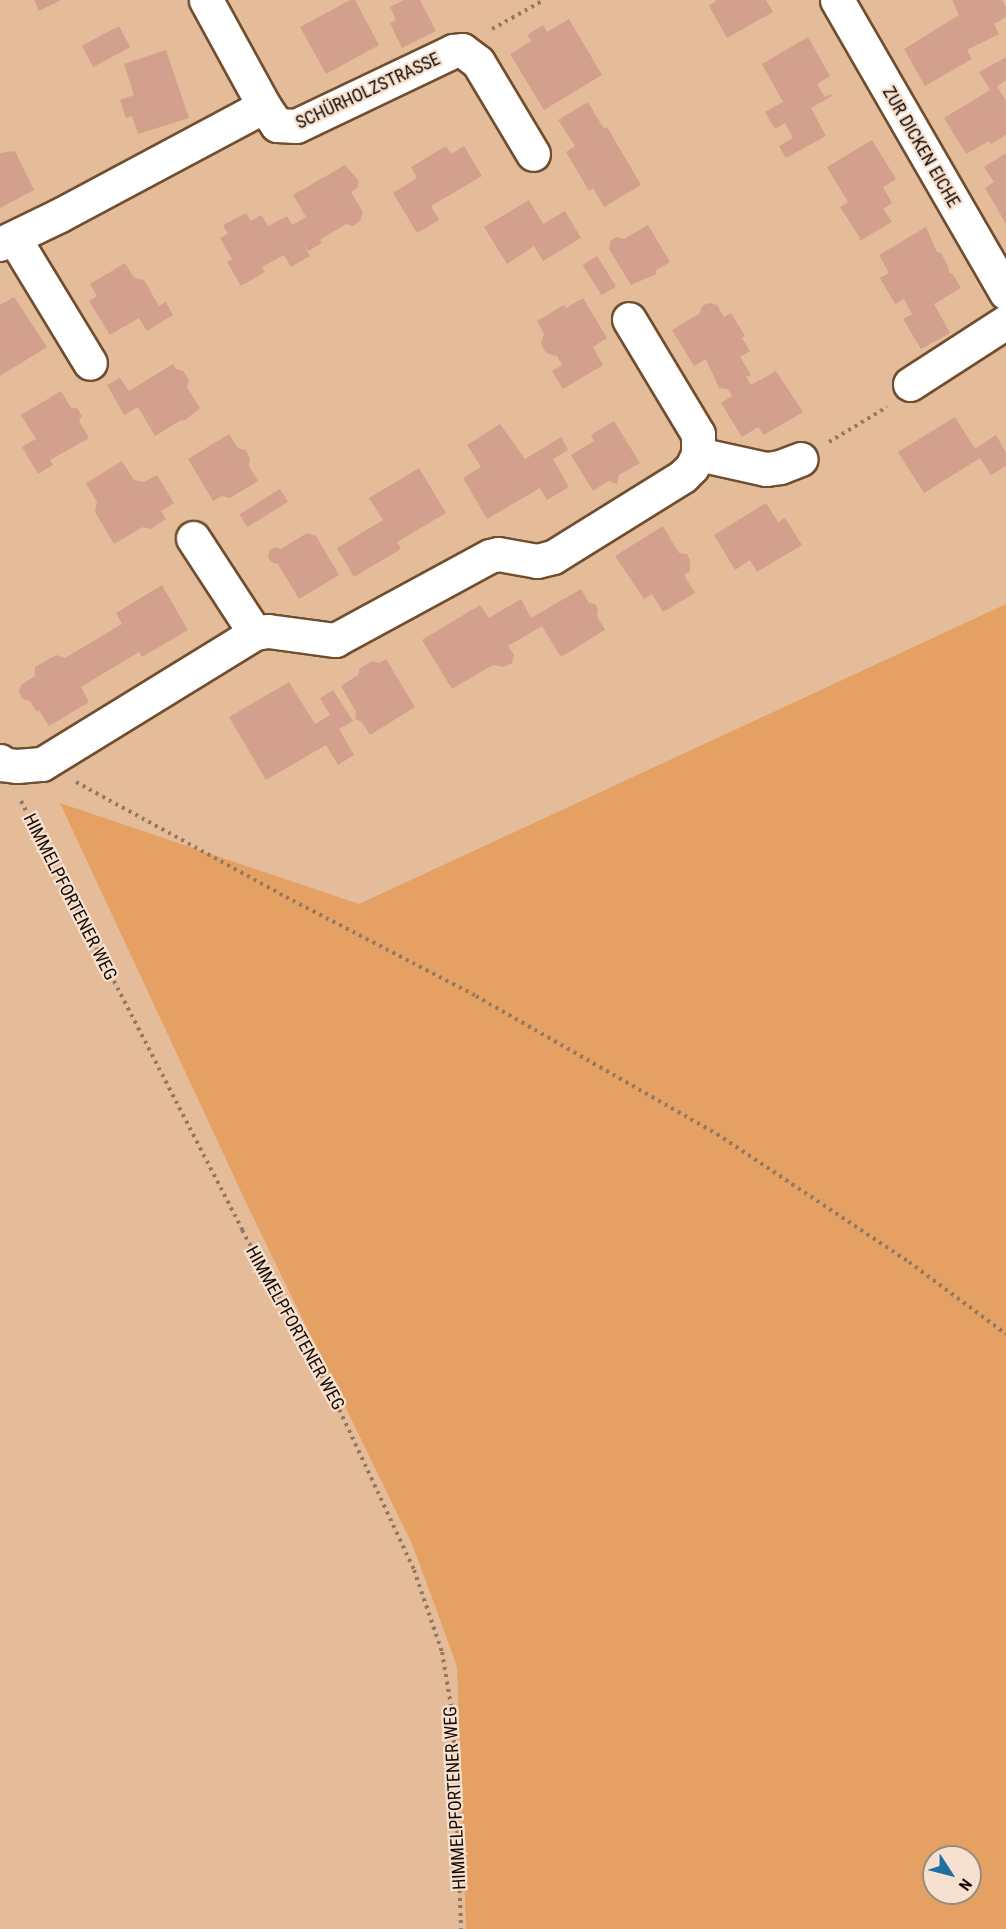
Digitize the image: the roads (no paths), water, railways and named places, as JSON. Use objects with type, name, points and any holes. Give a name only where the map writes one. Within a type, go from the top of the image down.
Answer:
[{"type":"street","name":"SCHÜRHOLZSTRASSE","points":[[206,0],[264,106],[277,125],[296,126],[453,51],[462,50],[478,62],[533,154]]},
{"type":"street","name":"ZUR DICKEN EICHE","points":[[837,0],[1006,293]]},
{"type":"street","points":[[90,363],[7,241],[264,106]]},
{"type":"street","points":[[1,763],[42,764],[255,633],[268,631],[335,640],[490,556],[498,554],[537,561],[546,560],[683,476],[692,467],[698,454],[698,434],[628,319]]},
{"type":"street","points":[[910,384],[1006,322]]},
{"type":"street","points":[[698,454],[766,470],[801,459]]},
{"type":"street","points":[[193,538],[255,633]]}]
